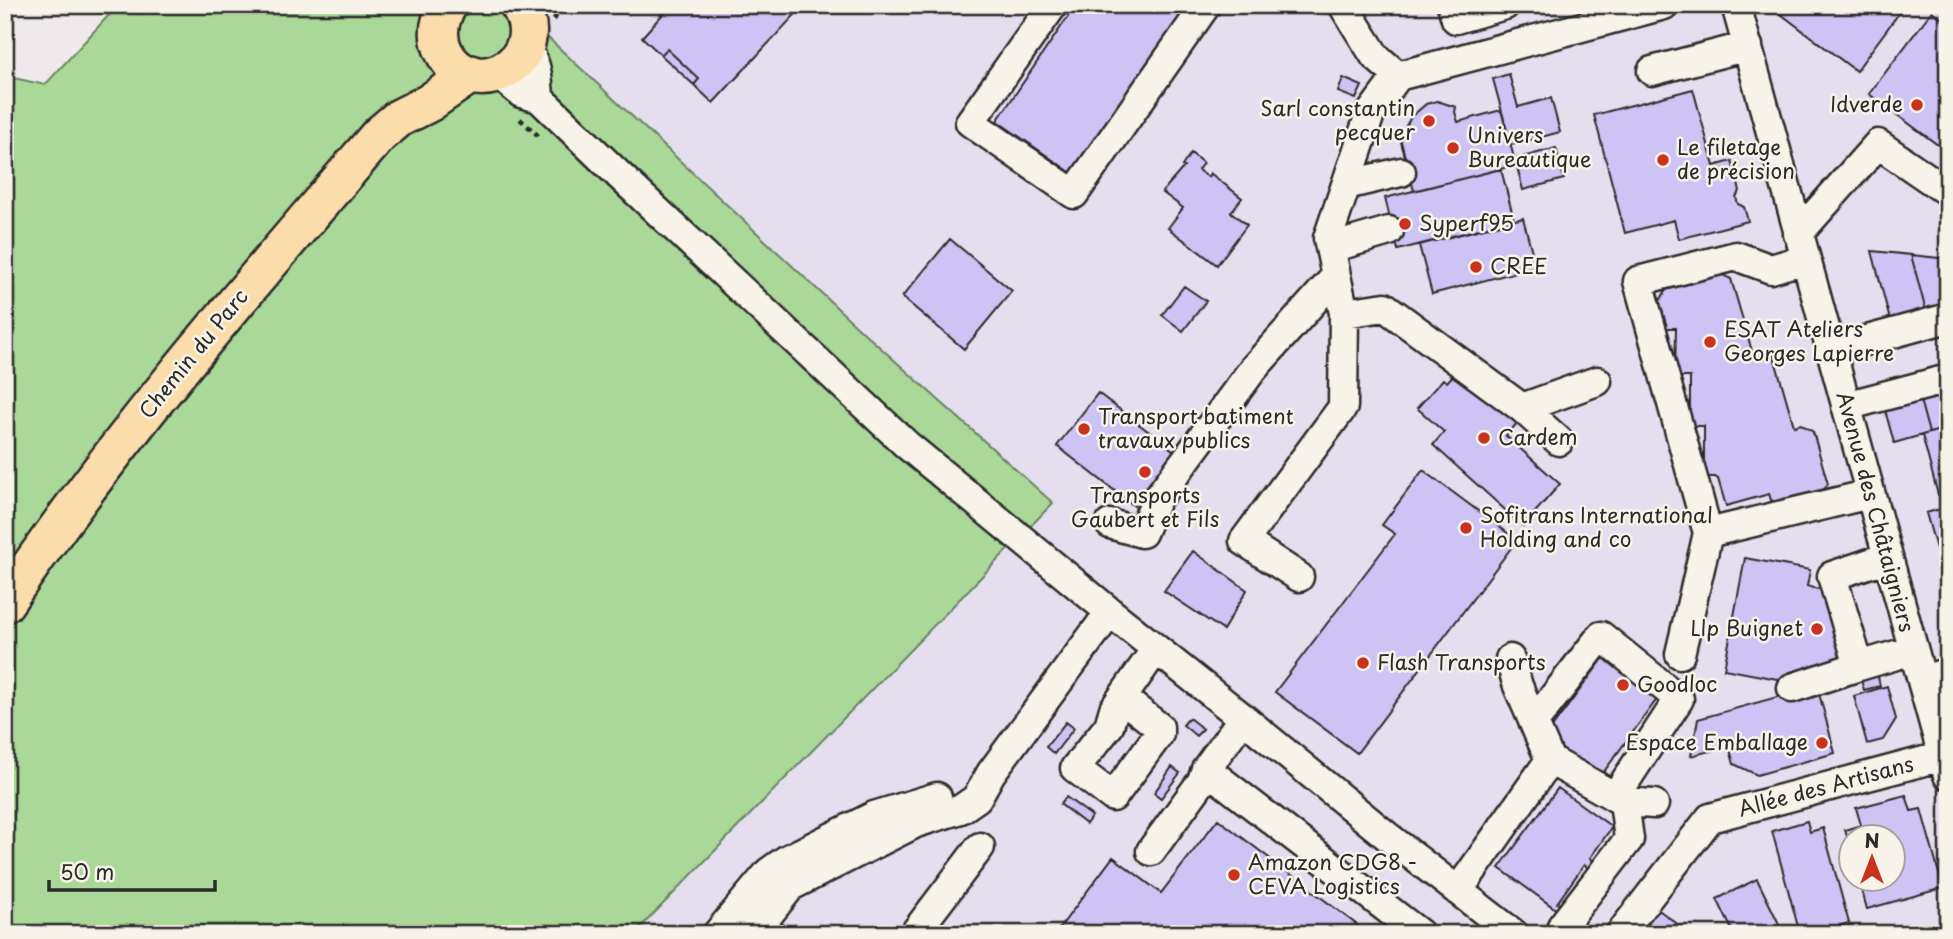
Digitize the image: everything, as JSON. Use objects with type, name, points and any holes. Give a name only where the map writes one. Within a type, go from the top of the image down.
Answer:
[{"type":"main road","points":[[448,5],[440,22],[442,47],[453,64],[484,74]]},
{"type":"main road","points":[[399,118],[484,74],[510,68],[519,59],[523,17]]},
{"type":"main road","points":[[399,118],[442,47]]},
{"type":"main road","name":"Chemin du Parc","points":[[5,603],[110,459],[235,303],[379,135],[399,118]]},
{"type":"street","points":[[1053,5],[970,122],[1074,194],[1206,5]]},
{"type":"street","points":[[1343,5],[1375,56],[1398,76]]},
{"type":"street","points":[[1452,5],[1456,19],[1505,5]]},
{"type":"street","points":[[1299,577],[1244,541],[1343,407],[1344,313],[1328,238],[1370,114],[1398,76],[1664,5]]},
{"type":"street","name":"Avenue des Châtaigniers","points":[[1736,5],[1913,650],[1935,676],[1945,765]]},
{"type":"street","points":[[523,17],[535,60],[539,98]]},
{"type":"street","points":[[1652,71],[1748,46]]},
{"type":"street","points":[[484,74],[521,93],[539,98],[907,445],[1387,836],[1514,934]]},
{"type":"street","points":[[1680,654],[1708,533],[1638,281],[1736,256],[1771,269],[1802,246],[1878,144],[1948,192]]},
{"type":"street","points":[[1346,185],[1401,172]]},
{"type":"street","points":[[1331,248],[1389,231]]},
{"type":"street","points":[[1110,524],[1142,533],[1156,500],[1252,369],[1336,276]]},
{"type":"street","points":[[1344,313],[1385,307],[1522,408],[1559,440]]},
{"type":"street","points":[[1830,350],[1948,318]]},
{"type":"street","points":[[1846,406],[1948,379]]},
{"type":"street","points":[[1522,408],[1597,382]]},
{"type":"street","points":[[1708,533],[1870,494]]},
{"type":"street","points":[[1859,666],[1832,576],[1888,558]]},
{"type":"street","points":[[753,934],[791,886],[916,823],[961,809],[977,798],[991,773],[1110,612]]},
{"type":"street","points":[[1534,722],[1601,636],[1679,699],[1619,800],[1629,839],[1562,926]]},
{"type":"street","points":[[1122,698],[1156,649]]},
{"type":"street","points":[[1792,688],[1913,650]]},
{"type":"street","points":[[1510,659],[1518,685],[1550,760],[1619,800],[1654,804]]},
{"type":"street","points":[[1151,851],[1202,781],[1206,769],[1243,718]]},
{"type":"street","points":[[1458,891],[1550,760]]},
{"type":"street","name":"Allée des Artisans","points":[[1620,934],[1710,818],[1945,765]]},
{"type":"street","points":[[1206,769],[1420,934]]},
{"type":"street","points":[[717,934],[769,872],[786,860],[874,817],[958,790],[991,773]]},
{"type":"street","points":[[914,934],[980,847]]},
{"type":"shaded area","points":[[513,5],[1948,5],[1948,934],[634,934],[1053,503],[892,360]]},
{"type":"green space","points":[[118,5],[513,5],[863,332],[1053,503],[634,934],[5,934],[5,76],[45,85]]},
{"type":"building","points":[[671,5],[804,5],[713,103],[694,85],[699,79],[667,49],[661,55],[642,37]]},
{"type":"building","points":[[1076,5],[1190,5],[1073,174],[997,121]]},
{"type":"building","points":[[1782,5],[1905,5],[1856,71],[1777,11]]},
{"type":"building","points":[[1932,11],[1948,23],[1948,132],[1938,145],[1869,94]]},
{"type":"building","points":[[667,49],[699,79],[694,85],[661,55]]},
{"type":"building","points":[[1509,74],[1518,107],[1551,98],[1560,132],[1511,145],[1493,79]]},
{"type":"building","points":[[1343,78],[1362,86],[1356,99],[1338,92]]},
{"type":"building","points":[[1693,89],[1714,166],[1732,161],[1740,191],[1736,197],[1738,204],[1744,207],[1748,221],[1679,239],[1674,220],[1625,233],[1594,115]]},
{"type":"building","points":[[1437,101],[1456,107],[1458,122],[1501,110],[1516,165],[1414,191],[1400,138],[1411,117],[1426,104]]},
{"type":"building","points":[[1556,148],[1564,179],[1523,190],[1515,159]]},
{"type":"building","points":[[1191,153],[1203,163],[1198,170],[1208,177],[1210,173],[1242,198],[1231,212],[1247,225],[1217,265],[1168,228],[1183,208],[1162,192],[1184,167],[1182,166]]},
{"type":"building","points":[[1501,169],[1514,220],[1398,250],[1385,198]]},
{"type":"building","points":[[1523,218],[1536,267],[1432,294],[1419,245]]},
{"type":"building","points":[[950,239],[1012,291],[964,349],[902,297]]},
{"type":"building","points":[[1872,251],[1911,255],[1926,311],[1890,320]]},
{"type":"building","points":[[1911,255],[1948,259],[1948,305],[1926,311]]},
{"type":"building","points":[[1721,274],[1731,279],[1754,358],[1773,353],[1794,426],[1801,424],[1813,432],[1828,484],[1821,494],[1781,505],[1771,500],[1769,494],[1726,506],[1718,479],[1704,477],[1704,426],[1690,426],[1690,377],[1675,377],[1676,328],[1662,328],[1656,308],[1666,290]]},
{"type":"building","points":[[1184,286],[1206,301],[1183,331],[1162,315]]},
{"type":"building","points":[[1459,369],[1518,422],[1506,436],[1560,484],[1523,526],[1433,445],[1444,432],[1417,408],[1443,379],[1447,382]]},
{"type":"building","points":[[1098,393],[1178,454],[1137,508],[1057,446]]},
{"type":"building","points":[[1948,393],[1948,428],[1929,433],[1920,400]]},
{"type":"building","points":[[1920,400],[1929,433],[1894,443],[1885,410]]},
{"type":"building","points":[[1948,428],[1948,492],[1938,495],[1922,435]]},
{"type":"building","points":[[1423,470],[1517,540],[1357,753],[1275,692],[1395,534],[1382,525]]},
{"type":"building","points":[[1948,507],[1948,579],[1945,580],[1926,513]]},
{"type":"building","points":[[1193,551],[1247,590],[1223,630],[1164,591]]},
{"type":"building","points":[[1745,558],[1810,570],[1807,586],[1817,589],[1825,587],[1846,666],[1806,677],[1803,669],[1790,672],[1788,681],[1724,669]]},
{"type":"building","points":[[1605,656],[1660,695],[1600,777],[1545,737]]},
{"type":"building","points":[[1877,672],[1880,686],[1864,690],[1860,677]]},
{"type":"building","points":[[1817,686],[1835,753],[1757,775],[1734,764],[1729,746],[1691,756],[1698,719]]},
{"type":"building","points":[[1887,686],[1896,719],[1883,740],[1867,744],[1854,696]]},
{"type":"building","points":[[1189,718],[1203,729],[1196,736],[1183,725]]},
{"type":"building","points":[[1066,722],[1074,728],[1054,754],[1046,747]]},
{"type":"building","points":[[1172,767],[1180,773],[1161,798],[1154,793]]},
{"type":"building","points":[[1558,788],[1612,827],[1590,858],[1602,867],[1597,874],[1584,865],[1557,903],[1560,905],[1557,910],[1499,868]]},
{"type":"building","points":[[1906,795],[1911,811],[1921,809],[1943,888],[1867,909],[1863,894],[1908,894],[1908,824],[1861,824],[1856,808]]},
{"type":"building","points":[[1066,797],[1092,816],[1086,824],[1060,804]]},
{"type":"building","name":"Amazon CDG8 - CEVA Logistics","points":[[1218,819],[1369,934],[1055,934],[1113,857],[1161,893]]},
{"type":"building","points":[[1807,821],[1810,832],[1823,828],[1838,883],[1838,894],[1841,894],[1849,923],[1810,934],[1800,934],[1772,831]]},
{"type":"building","points":[[1757,879],[1784,934],[1734,934],[1717,899]]},
{"type":"building","points":[[1652,905],[1691,934],[1631,934]]},
{"type":"place","name":"Idverde","points":[[1917,105]]},
{"type":"place","name":"Sarl constantin pecquer","points":[[1429,121]]},
{"type":"place","name":"Univers Bureautique","points":[[1453,148]]},
{"type":"place","name":"Le filetage de précision","points":[[1663,160]]},
{"type":"place","name":"Syperf95","points":[[1405,224]]},
{"type":"place","name":"CREE","points":[[1476,267]]},
{"type":"place","name":"ESAT Ateliers Georges Lapierre","points":[[1710,342]]},
{"type":"place","name":"Transport batiment travaux publics","points":[[1084,429]]},
{"type":"place","name":"Cardem","points":[[1484,438]]},
{"type":"place","name":"Transports Gaubert et Fils","points":[[1145,472]]},
{"type":"place","name":"Sofitrans International Holding and co","points":[[1466,528]]},
{"type":"place","name":"Llp Buignet","points":[[1817,629]]},
{"type":"place","name":"Flash Transports","points":[[1363,663]]},
{"type":"place","name":"Goodloc","points":[[1623,685]]},
{"type":"place","name":"Espace Emballage","points":[[1822,743]]},
{"type":"place","name":"Amazon CDG8 - CEVA Logistics","points":[[1234,875]]}]
